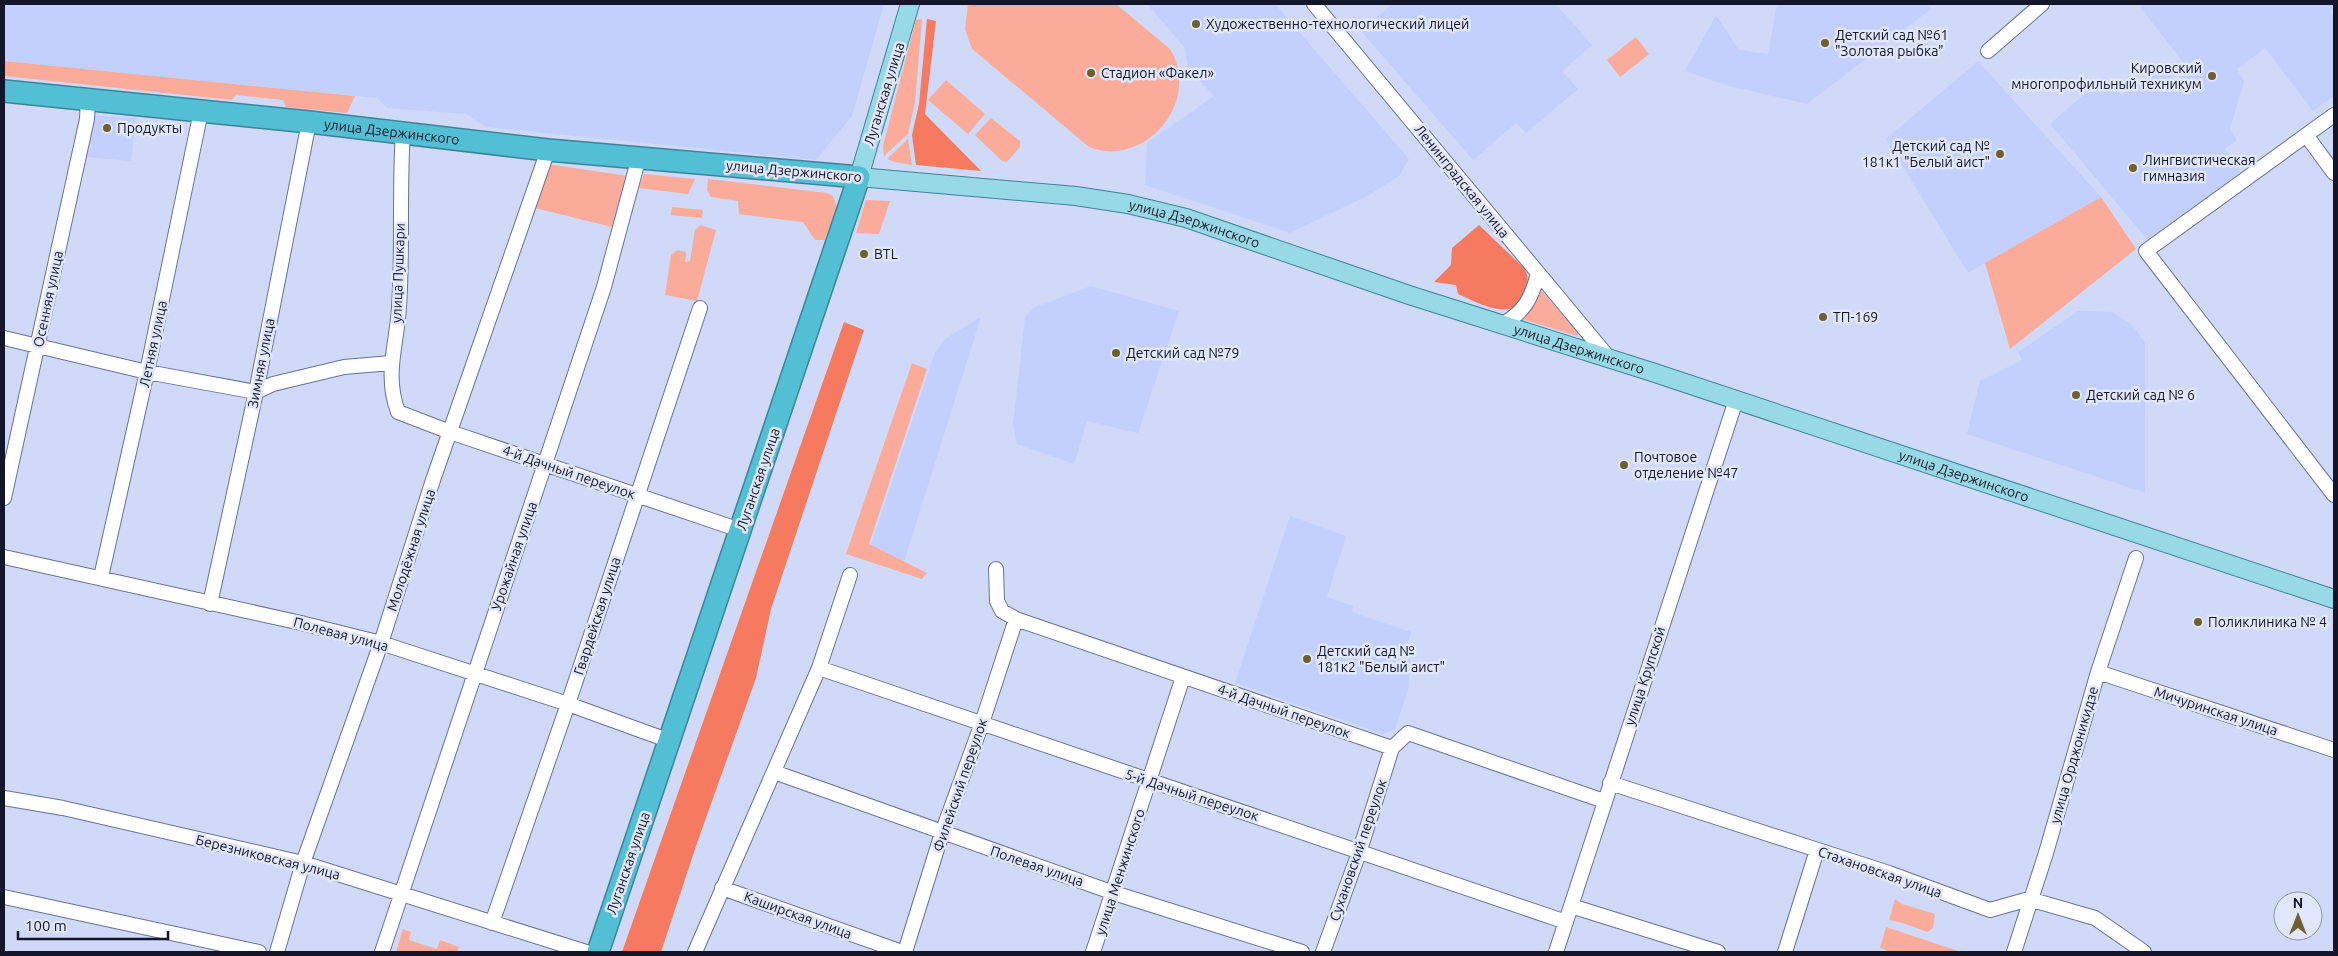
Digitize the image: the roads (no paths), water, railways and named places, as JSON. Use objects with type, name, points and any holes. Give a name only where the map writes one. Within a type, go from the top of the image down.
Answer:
[{"type":"highway","name":"улица Дзержинского","points":[[4,92],[403,132],[548,150],[859,177]]},
{"type":"highway","name":"Луганская улица","points":[[598,952],[859,177]]},
{"type":"main road","name":"Луганская улица","points":[[859,177],[910,4]]},
{"type":"main road","name":"улица Дзержинского","points":[[859,177],[1076,196],[1156,210],[1609,358],[2334,599]]},
{"type":"street","name":"Ленинградская улица","points":[[1314,4],[1609,358]]},
{"type":"street","points":[[1988,51],[2042,4]]},
{"type":"street","name":"Осенняя улица","points":[[4,498],[87,119],[88,99]]},
{"type":"street","name":"Летняя улица","points":[[101,577],[147,372],[201,111]]},
{"type":"street","points":[[2334,115],[2146,252],[2334,495]]},
{"type":"street","name":"Зимняя улица","points":[[210,604],[256,392],[309,122]]},
{"type":"street","name":"улица Пушкари","points":[[398,412],[394,401],[391,363],[400,309],[403,132]]},
{"type":"street","points":[[2306,135],[2334,173]]},
{"type":"street","name":"Молодёжная улица","points":[[277,952],[303,863],[381,643],[450,432],[548,150]]},
{"type":"street","name":"Урожайная улица","points":[[382,952],[604,287],[638,157]]},
{"type":"street","points":[[1503,324],[1524,309],[1538,274]]},
{"type":"street","name":"Гвардейская улица","points":[[492,923],[568,704],[700,308]]},
{"type":"street","points":[[4,338],[147,372],[256,392],[273,384],[344,366],[391,363]]},
{"type":"street","name":"улица Крупской","points":[[1556,952],[1736,400]]},
{"type":"street","name":"4-й Дачный переулок","points":[[398,412],[450,432],[740,530]]},
{"type":"street","name":"Полевая улица","points":[[4,557],[101,577],[381,643],[568,704],[670,741]]},
{"type":"street","name":"улица Орджоникидзе","points":[[2014,952],[2029,899],[2046,853],[2098,672],[2136,558]]},
{"type":"street","name":"4-й Дачный переулок","points":[[996,568],[997,601],[1002,611],[1016,618],[1392,748]]},
{"type":"street","points":[[695,952],[819,668],[850,575]]},
{"type":"street","name":"Филейский переулок","points":[[903,952],[1016,618]]},
{"type":"street","name":"5-й Дачный переулок","points":[[819,668],[1149,781],[1360,850],[1566,922]]},
{"type":"street","name":"Мичуринская улица","points":[[2098,672],[2334,750]]},
{"type":"street","name":"улица Менжинского","points":[[1093,952],[1114,893],[1183,677]]},
{"type":"street","points":[[1392,748],[1408,732],[1604,801]]},
{"type":"street","name":"Сухановский переулок","points":[[1323,952],[1360,850],[1392,748]]},
{"type":"street","name":"Полевая улица","points":[[774,772],[1114,893],[1302,952]]},
{"type":"street","name":"Стахановская улица","points":[[1610,783],[1817,850],[1990,910],[2029,899]]},
{"type":"street","name":"Березниковская улица","points":[[4,798],[63,808],[303,863],[586,952]]},
{"type":"street","points":[[1785,952],[1817,850]]},
{"type":"street","name":"Каширская улица","points":[[722,888],[903,952]]},
{"type":"street","points":[[4,897],[259,952]]},
{"type":"street","points":[[2029,899],[2095,918],[2144,952]]},
{"type":"street","points":[[1571,906],[1718,952]]},
{"type":"place","name":"Художественно-технологический лицей","points":[[1196,24]]},
{"type":"place","name":"Детский сад №61 \"Золотая рыбка\"","points":[[1825,43]]},
{"type":"place","name":"Стадион «Факел»","points":[[1091,73]]},
{"type":"place","name":"Кировский многопрофильный техникум","points":[[2212,76]]},
{"type":"place","name":"Продукты","points":[[107,128]]},
{"type":"place","name":"Детский сад № 181к1 \"Белый аист\"","points":[[2000,154]]},
{"type":"place","name":"Лингвистическая гимназия","points":[[2133,168]]},
{"type":"place","name":"BTL","points":[[864,254]]},
{"type":"place","name":"ТП-169","points":[[1823,317]]},
{"type":"place","name":"Детский сад №79","points":[[1116,353]]},
{"type":"place","name":"Детский сад № 6","points":[[2076,395]]},
{"type":"place","name":"Почтовое отделение №47","points":[[1624,465]]},
{"type":"place","name":"Поликлиника № 4","points":[[2198,622]]},
{"type":"place","name":"Детский сад № 181к2 \"Белый аист\"","points":[[1307,659]]}]
